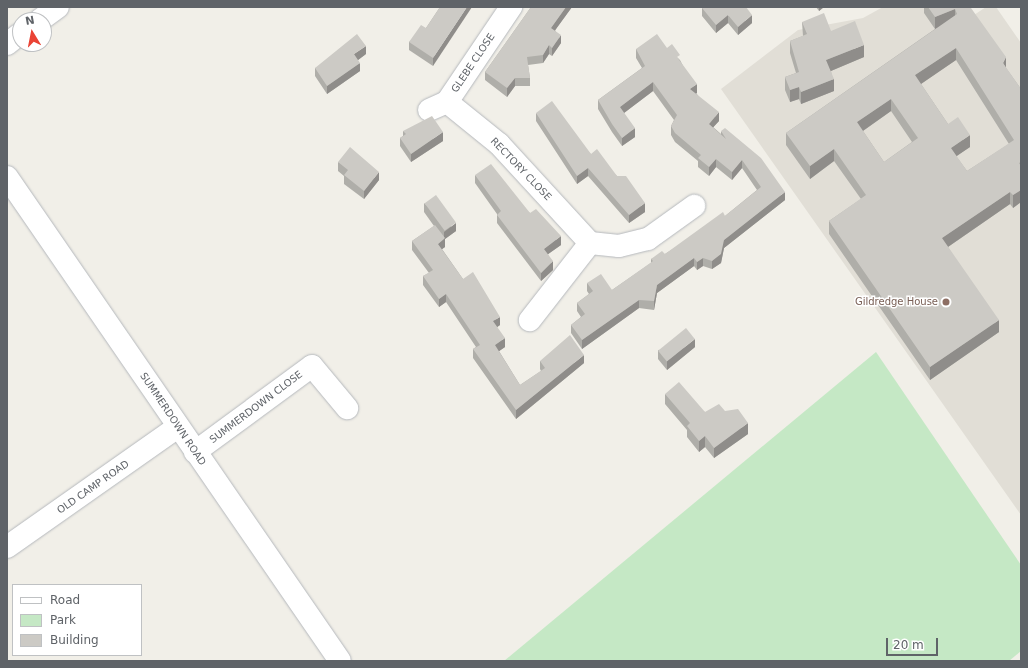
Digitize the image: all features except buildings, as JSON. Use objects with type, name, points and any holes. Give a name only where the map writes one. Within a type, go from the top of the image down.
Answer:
[{"type":"street","name":"GLEBE CLOSE","points":[[438,106],[511,7]]},
{"type":"street","name":"RECTORY CLOSE","points":[[438,106],[499,144],[590,242]]},
{"type":"street","name":"SUMMERDOWN ROAD","points":[[7,177],[340,661]]},
{"type":"street","points":[[530,320],[590,242],[618,246],[648,239],[694,206]]},
{"type":"street","name":"SUMMERDOWN CLOSE","points":[[195,452],[312,366],[347,408]]},
{"type":"street","name":"OLD CAMP ROAD","points":[[7,547],[178,427]]},
{"type":"shaded area","name":"Gildredge House","points":[[883,7],[965,7],[971,17],[986,7],[996,7],[1021,43],[1021,515],[721,89],[798,30],[863,18]]},
{"type":"green space","points":[[876,352],[1021,565],[1021,651],[1009,661],[504,661]]},
{"type":"place","name":"Gildredge House","points":[[946,302]]}]
